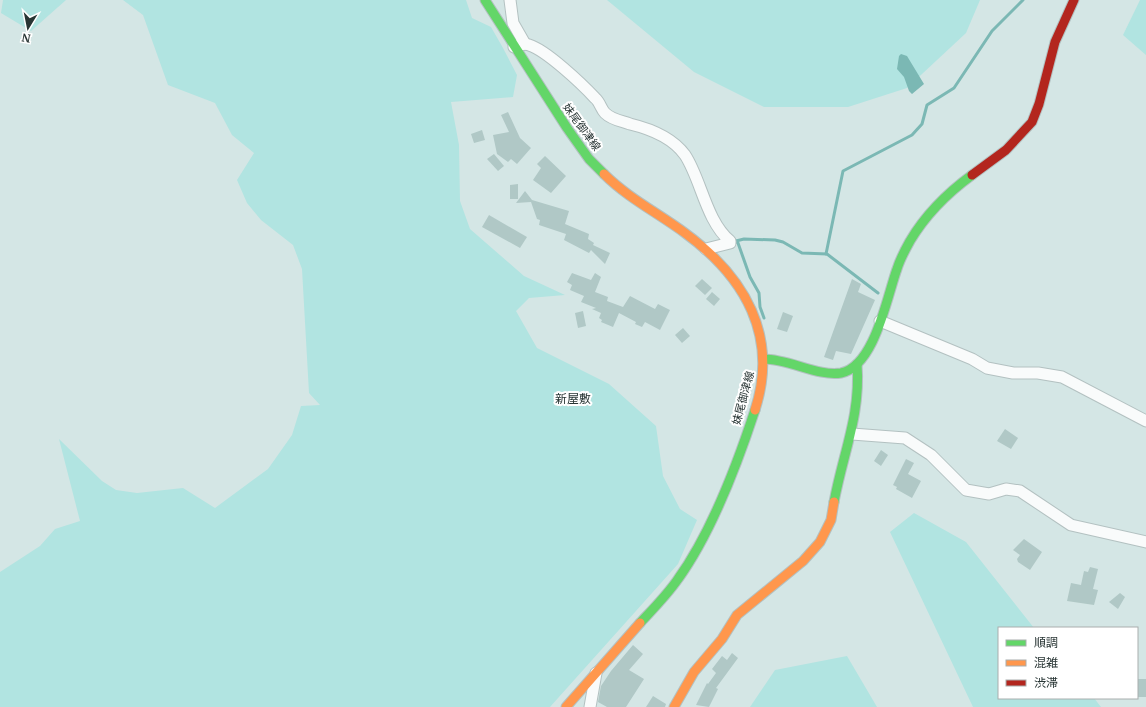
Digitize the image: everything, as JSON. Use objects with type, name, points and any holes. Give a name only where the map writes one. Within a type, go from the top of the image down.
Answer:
[{"type":"street","name":"妹尾御津線","points":[[485,0],[520,45],[560,119],[588,158],[624,191],[706,249],[726,270],[746,299],[755,317],[764,359],[763,374],[753,415],[732,471],[693,557],[662,598],[566,707]]},
{"type":"street","points":[[510,0],[513,23],[520,45],[531,45],[550,57],[597,99],[605,113],[614,119],[656,132],[667,138],[685,155],[712,217],[723,235],[730,241],[730,243],[706,249]]},
{"type":"street","points":[[764,359],[784,360],[826,372],[843,372],[857,364],[872,341],[902,257],[919,226],[938,203],[1009,147],[1027,129],[1040,103],[1051,54],[1066,14],[1074,0]]},
{"type":"street","points":[[880,321],[972,359],[987,368],[1013,373],[1038,373],[1062,377],[1146,421]]},
{"type":"street","points":[[674,707],[694,672],[722,639],[737,615],[803,561],[820,542],[831,520],[839,475],[852,434],[859,387],[857,364]]},
{"type":"street","points":[[852,434],[905,438],[930,455],[966,490],[989,494],[1006,489],[1020,491],[1071,525],[1146,542]]},
{"type":"street","points":[[590,707],[597,671]]},
{"type":"shaded area","points":[[3,0],[66,0],[31,31],[1,13]]},
{"type":"shaded area","points":[[123,0],[466,0],[472,18],[491,27],[517,75],[513,97],[451,102],[459,145],[460,201],[470,229],[524,276],[565,295],[529,298],[516,311],[537,348],[609,384],[656,426],[663,476],[680,509],[697,520],[678,564],[550,707],[0,707],[0,572],[40,546],[55,529],[80,521],[59,439],[102,481],[116,490],[137,493],[183,488],[215,508],[268,469],[292,435],[301,406],[320,405],[309,393],[302,269],[293,245],[261,220],[247,203],[237,180],[254,153],[232,135],[215,103],[168,85],[143,15]]},
{"type":"shaded area","points":[[607,0],[980,0],[966,33],[907,88],[848,107],[764,107],[694,72]]},
{"type":"shaded area","points":[[1140,0],[1146,0],[1146,55],[1123,35]]},
{"type":"shaded area","points":[[901,54],[907,56],[924,84],[912,94],[909,91],[904,77],[897,69],[899,56]]},
{"type":"shaded area","points":[[914,513],[966,542],[1033,627],[998,627],[998,699],[1095,699],[1101,707],[973,707],[890,532]]},
{"type":"shaded area","points":[[847,656],[877,707],[750,707],[775,670]]},
{"type":"building","points":[[508,112],[520,138],[531,148],[517,164],[511,159],[508,162],[497,154],[493,135],[509,132],[501,115]]},
{"type":"building","points":[[482,130],[485,140],[474,143],[471,134]]},
{"type":"building","points":[[494,154],[504,166],[498,171],[487,159]]},
{"type":"building","points":[[545,156],[566,176],[551,193],[533,180],[541,168],[537,164]]},
{"type":"building","points":[[518,184],[518,199],[510,199],[510,185]]},
{"type":"building","points":[[525,191],[532,200],[569,211],[565,224],[589,234],[588,239],[594,243],[593,245],[610,253],[605,264],[591,250],[589,253],[564,240],[566,234],[539,225],[540,220],[537,219],[531,202],[516,203]]},
{"type":"building","points":[[489,215],[527,237],[520,248],[482,227]]},
{"type":"building","points":[[572,273],[591,280],[595,273],[601,277],[595,292],[608,297],[607,301],[623,307],[630,296],[655,309],[658,304],[670,310],[660,330],[645,322],[642,327],[619,313],[613,327],[601,322],[602,320],[599,318],[601,313],[592,309],[596,308],[581,302],[584,296],[570,290],[572,285],[567,282]]},
{"type":"building","points":[[702,279],[712,288],[705,295],[695,286]]},
{"type":"building","points":[[852,279],[861,284],[858,292],[875,300],[851,354],[836,351],[833,360],[824,357]]},
{"type":"building","points":[[712,292],[720,299],[714,306],[706,299]]},
{"type":"building","points":[[583,311],[586,326],[578,328],[575,313]]},
{"type":"building","points":[[783,312],[793,316],[787,332],[777,329]]},
{"type":"building","points":[[683,328],[690,336],[682,343],[675,335]]},
{"type":"building","points":[[1005,429],[1018,438],[1011,449],[997,441]]},
{"type":"building","points":[[881,450],[888,455],[881,466],[874,461]]},
{"type":"building","points":[[906,459],[914,463],[908,474],[921,481],[912,498],[896,489],[897,487],[893,485]]},
{"type":"building","points":[[1024,539],[1042,552],[1030,570],[1018,562],[1017,559],[1020,555],[1013,550]]},
{"type":"building","points":[[1090,567],[1098,569],[1093,589],[1098,590],[1094,605],[1067,601],[1071,583],[1081,585],[1084,571],[1088,572]]},
{"type":"building","points":[[1120,593],[1125,597],[1118,609],[1109,602]]},
{"type":"building","points":[[633,645],[643,654],[629,670],[644,679],[626,707],[607,707],[598,702],[601,686],[611,671]]},
{"type":"building","points":[[732,653],[738,658],[716,688],[718,689],[709,707],[696,705],[707,683],[708,684],[716,673],[712,669],[722,656],[727,660]]},
{"type":"building","points":[[1138,679],[1146,679],[1146,697],[1138,697]]},
{"type":"building","points":[[653,696],[666,704],[665,707],[646,707]]},
{"type":"waterway","points":[[826,254],[843,171],[912,135],[922,124],[927,105],[954,88],[992,31],[1023,0]]},
{"type":"waterway","points":[[732,238],[738,243],[750,277],[759,293],[760,307],[764,318]]},
{"type":"waterway","points":[[736,241],[744,239],[775,240],[783,242],[802,253],[827,254],[878,293]]},
{"type":"traffic: fast","points":[[485,0],[567,128],[589,159],[604,174]]},
{"type":"traffic: fast","points":[[764,359],[832,374],[841,373],[853,368],[863,358],[871,344],[884,312],[898,265],[916,231],[937,205],[972,175]]},
{"type":"traffic: fast","points":[[834,502],[854,417],[858,383],[857,364]]},
{"type":"traffic: fast","points":[[640,623],[674,585],[702,540],[732,475],[755,410]]},
{"type":"traffic: slow","points":[[604,174],[623,191],[685,233],[706,250],[725,269],[740,289],[752,310],[759,333],[763,357],[761,383],[755,410]]},
{"type":"traffic: slow","points":[[674,707],[694,672],[722,639],[737,615],[803,561],[820,542],[831,520],[834,502]]},
{"type":"traffic: slow","points":[[566,707],[640,623]]},
{"type":"traffic: jam","points":[[972,175],[1006,150],[1032,122],[1039,104],[1055,42],[1074,0]]},
{"type":"district","name":"新屋敷","points":[[573,398]]}]
